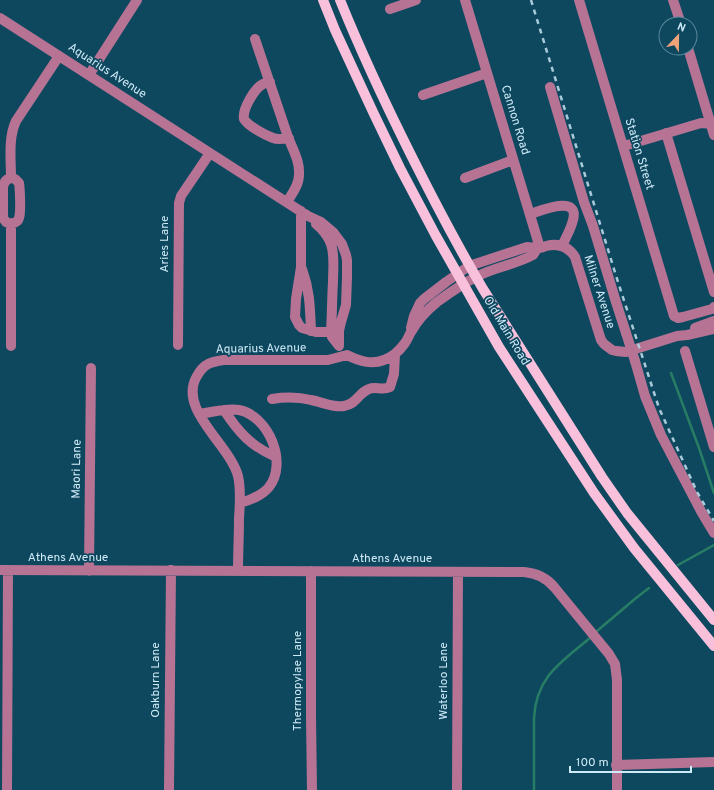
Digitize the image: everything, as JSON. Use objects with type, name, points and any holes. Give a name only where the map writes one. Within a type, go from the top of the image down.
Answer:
[{"type":"main road","name":"Old Main Road","points":[[323,0],[335,30],[400,168],[463,285],[499,347],[594,493],[634,548],[714,646]]},
{"type":"main road","name":"Old Main Road","points":[[340,0],[349,24],[387,107],[432,198],[469,266],[602,477],[627,512],[714,620]]},
{"type":"street","points":[[90,75],[137,0]]},
{"type":"street","points":[[390,9],[416,0]]},
{"type":"street","name":"Cannon Road","points":[[465,0],[530,214],[538,248]]},
{"type":"street","name":"Station Street","points":[[579,0],[674,316],[678,318],[683,317],[712,309],[714,307]]},
{"type":"street","points":[[673,0],[678,16]]},
{"type":"street","name":"Aquarius Avenue","points":[[0,18],[304,213],[321,222],[333,232],[342,244],[347,260],[346,305],[341,322],[339,345]]},
{"type":"street","points":[[255,39],[299,164],[300,176],[296,188],[287,202]]},
{"type":"street","points":[[11,178],[11,137],[14,126],[59,56]]},
{"type":"street","points":[[691,56],[712,124],[714,135]]},
{"type":"street","points":[[423,95],[487,73]]},
{"type":"street","points":[[270,82],[263,84],[256,91],[244,111],[244,119],[273,138],[289,138]]},
{"type":"street","points":[[550,87],[584,202],[593,226],[645,396],[661,435],[714,533]]},
{"type":"street","points":[[624,146],[701,123],[712,124]]},
{"type":"street","points":[[666,133],[714,292]]},
{"type":"street","name":"Aries Lane","points":[[178,345],[179,204],[181,196],[210,153]]},
{"type":"street","points":[[465,178],[513,160]]},
{"type":"street","points":[[11,178],[19,184],[20,208],[19,218],[11,224]]},
{"type":"street","points":[[11,178],[5,182],[3,187],[3,218],[6,222],[11,224]]},
{"type":"street","points":[[331,332],[332,337],[347,355],[361,361],[375,363],[385,360],[395,354],[406,342],[414,316],[420,303],[469,266],[527,247],[538,248],[554,244],[562,246],[574,219],[574,212],[572,209],[568,206],[560,205],[530,214]]},
{"type":"street","name":"Aquarius Avenue","points":[[304,213],[324,233],[331,245],[333,275],[331,332],[316,332],[302,328],[295,317],[301,267],[304,213]]},
{"type":"street","points":[[11,224],[11,346]]},
{"type":"street","name":"Milner Avenue","points":[[562,246],[570,250],[575,256],[598,334],[608,348],[626,352],[677,336],[714,321]]},
{"type":"street","points":[[410,332],[430,308],[463,285],[476,277],[530,257],[538,248]]},
{"type":"street","name":"Aquarius Avenue","points":[[301,267],[306,281],[310,301],[311,331]]},
{"type":"street","name":"Milner Avenue","points":[[677,336],[688,336],[714,329]]},
{"type":"street","points":[[685,351],[714,447]]},
{"type":"street","points":[[272,399],[296,397],[334,406],[353,404],[363,392],[369,389],[386,389],[390,387],[394,374],[395,354]]},
{"type":"street","name":"Aquarius Avenue","points":[[238,570],[240,504],[238,478],[236,470],[230,459],[202,419],[194,402],[192,394],[195,378],[206,365],[212,361],[328,360],[347,355]]},
{"type":"street","name":"Maori Lane","points":[[89,571],[91,368]]},
{"type":"street","points":[[200,414],[224,410],[238,410],[245,412],[256,419],[265,428],[275,447],[276,468],[272,482],[268,488],[260,494],[240,504]]},
{"type":"street","points":[[224,410],[248,441],[264,452],[276,457]]},
{"type":"street","points":[[4,570],[7,790]]},
{"type":"street","name":"Athens Avenue","points":[[4,570],[458,572],[532,573],[544,577],[556,588],[609,654],[615,664],[617,680],[616,790]]},
{"type":"street","name":"Oakburn Lane","points":[[169,790],[171,570]]},
{"type":"street","name":"Thermopylae Lane","points":[[311,571],[312,790]]},
{"type":"street","name":"Waterloo Lane","points":[[457,790],[458,572]]},
{"type":"street","points":[[616,765],[714,762]]},
{"type":"waterway","points":[[671,373],[714,493]]},
{"type":"waterway","points":[[678,565],[714,545]]},
{"type":"waterway","points":[[597,631],[649,588]]},
{"type":"waterway","points":[[534,790],[534,718],[540,692],[545,681],[560,663],[590,638]]},
{"type":"railway","points":[[531,0],[618,282],[659,408],[697,492],[714,521]]}]
